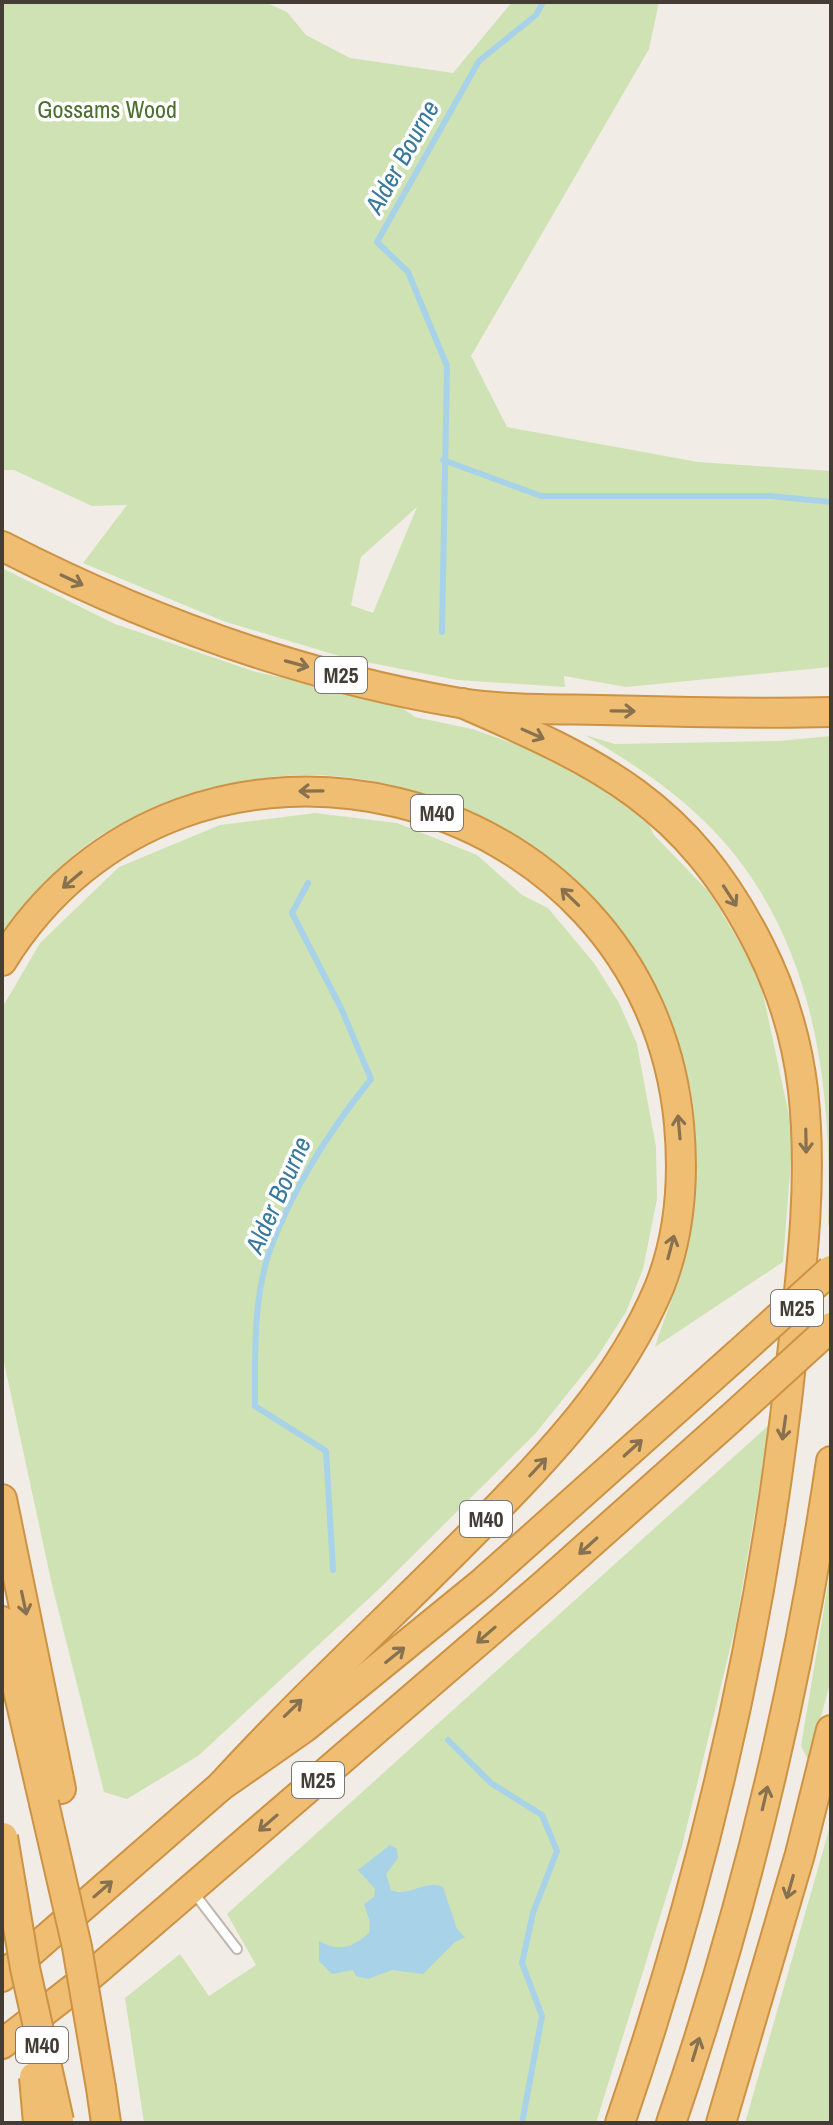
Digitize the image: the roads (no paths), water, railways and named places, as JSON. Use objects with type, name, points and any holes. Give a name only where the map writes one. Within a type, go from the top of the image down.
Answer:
[{"type":"highway","name":"M25","points":[[2,546],[109,598],[222,642],[297,665],[462,703],[750,714],[831,712]]},
{"type":"highway","name":"M25","points":[[462,703],[594,763],[648,801],[683,833],[710,867],[765,956],[787,1015],[803,1089],[806,1150],[804,1249],[786,1415],[749,1644],[677,1942],[620,2123]]},
{"type":"highway","name":"M40","points":[[2,961],[30,921],[61,890],[101,858],[162,823],[200,809],[259,795],[315,790],[362,794],[418,807],[469,825],[513,850],[551,878],[599,928],[634,980],[670,1071],[681,1157],[675,1231],[661,1282],[625,1358],[581,1419],[529,1476],[285,1716],[221,1786]]},
{"type":"highway","name":"M25","points":[[13,1972],[221,1786],[304,1728],[482,1583],[831,1270]]},
{"type":"highway","name":"M25","points":[[2,2044],[90,1976],[545,1584],[831,1327]]},
{"type":"highway","points":[[671,2123],[725,1952],[758,1831],[802,1634],[831,1461]]},
{"type":"highway","name":"M40","points":[[2,1499],[106,2123]]},
{"type":"highway","name":"M40","points":[[2,1621],[52,1796]]},
{"type":"highway","points":[[721,2123],[800,1854],[831,1730]]},
{"type":"highway","name":"M40","points":[[2,1835],[13,1972],[52,2122]]},
{"type":"lane","points":[[191,1889],[237,1949]]},
{"type":"water","points":[[390,1845],[397,1849],[398,1858],[386,1874],[391,1890],[404,1892],[430,1885],[443,1887],[457,1929],[465,1937],[455,1942],[423,1974],[392,1970],[368,1979],[356,1976],[353,1970],[332,1974],[319,1961],[319,1941],[345,1947],[369,1933],[370,1922],[364,1904],[374,1897],[375,1889],[358,1870]]},
{"type":"waterway","name":"Alder Bourne","points":[[442,632],[447,366],[408,272],[377,242],[479,61],[536,15],[543,2]]},
{"type":"waterway","points":[[443,460],[541,496],[770,496],[831,502]]},
{"type":"waterway","name":"Alder Bourne","points":[[308,883],[292,913],[341,1008],[371,1079],[314,1159],[271,1247],[258,1305],[255,1406],[326,1451],[333,1570]]},
{"type":"waterway","name":"Alder Bourne","points":[[448,1740],[491,1783],[542,1815],[557,1851],[533,1913],[522,1963],[542,2016],[522,2123]]},
{"type":"park label","name":"Gossams Wood","points":[[107,110]]}]
